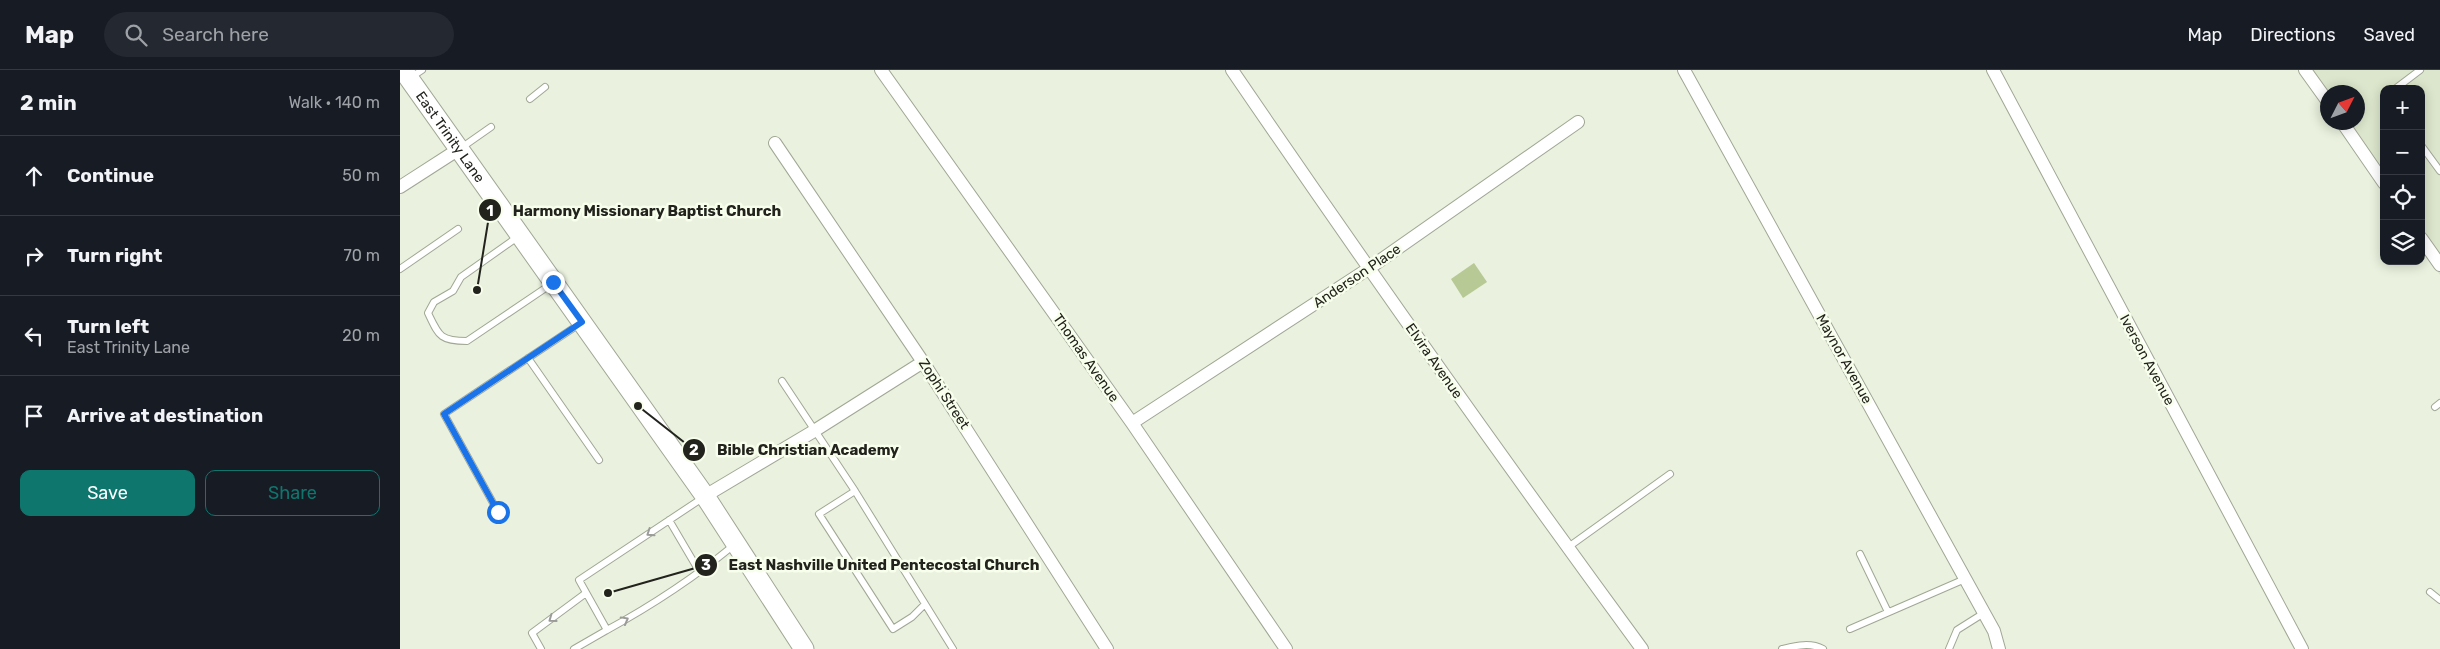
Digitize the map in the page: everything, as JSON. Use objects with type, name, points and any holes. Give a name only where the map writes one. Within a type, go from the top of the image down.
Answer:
[{"type":"main road","name":"East Trinity Lane","points":[[411,73],[460,149],[705,496],[804,649]]},
{"type":"street","name":"Thomas Avenue","points":[[881,70],[1132,423],[1286,649]]},
{"type":"street","name":"Elvira Avenue","points":[[1232,70],[1368,270],[1567,548],[1642,649]]},
{"type":"street","name":"Maynor Avenue","points":[[1684,70],[1994,631],[1999,649]]},
{"type":"street","name":"Iverson Avenue","points":[[1993,70],[2302,649]]},
{"type":"street","points":[[2305,70],[2320,91]]},
{"type":"street","name":"Anderson Place","points":[[1132,423],[1368,270],[1578,122]]},
{"type":"street","points":[[2347,130],[2380,178]]},
{"type":"street","name":"Zophi Street","points":[[775,144],[923,362],[1107,649]]},
{"type":"street","points":[[400,188],[460,149]]},
{"type":"street","points":[[2425,244],[2440,265]]},
{"type":"street","points":[[705,496],[814,432],[923,362]]},
{"type":"lane","points":[[2399,85],[2420,70]]},
{"type":"lane","points":[[530,99],[545,87]]},
{"type":"lane","points":[[460,149],[490,128]]},
{"type":"lane","points":[[2425,150],[2440,171]]},
{"type":"lane","points":[[400,269],[458,230]]},
{"type":"lane","points":[[520,235],[460,277],[453,291],[434,302],[428,313],[438,335],[450,341],[467,341],[553,282]]},
{"type":"lane","points":[[498,512],[444,414],[582,322]]},
{"type":"lane","points":[[528,358],[599,460]]},
{"type":"lane","points":[[782,381],[814,432],[855,491],[953,649]]},
{"type":"lane","points":[[1567,548],[1670,474]]},
{"type":"lane","points":[[855,491],[819,514],[893,628],[912,617],[925,604]]},
{"type":"lane","points":[[607,630],[579,580],[705,496]]},
{"type":"lane","points":[[669,520],[699,571]]},
{"type":"lane","points":[[574,649],[630,618],[699,571],[735,543]]},
{"type":"lane","points":[[1860,554],[1888,612]]},
{"type":"lane","points":[[1850,630],[1965,579]]},
{"type":"lane","points":[[2430,592],[2440,600]]},
{"type":"lane","points":[[540,649],[532,633],[586,593]]},
{"type":"lane","points":[[1949,649],[1957,630],[1984,613]]},
{"type":"lane","points":[[1782,649],[1798,645],[1817,646],[1823,649]]},
{"type":"shaded area","points":[[2300,70],[2440,70],[2440,275],[2425,253],[2425,85],[2380,85],[2380,186],[2341,130],[2365,130],[2365,85],[2320,85],[2320,100]]},
{"type":"green space","points":[[1474,263],[1487,282],[1463,298],[1451,279]]},
{"type":"place","name":"Harmony Missionary Baptist Church","points":[[477,290]]},
{"type":"place","name":"Bible Christian Academy","points":[[638,406]]},
{"type":"place","name":"East Nashville United Pentecostal Church","points":[[608,593]]},
{"type":"route","points":[[498,512],[444,414],[582,322],[553,282]]}]
